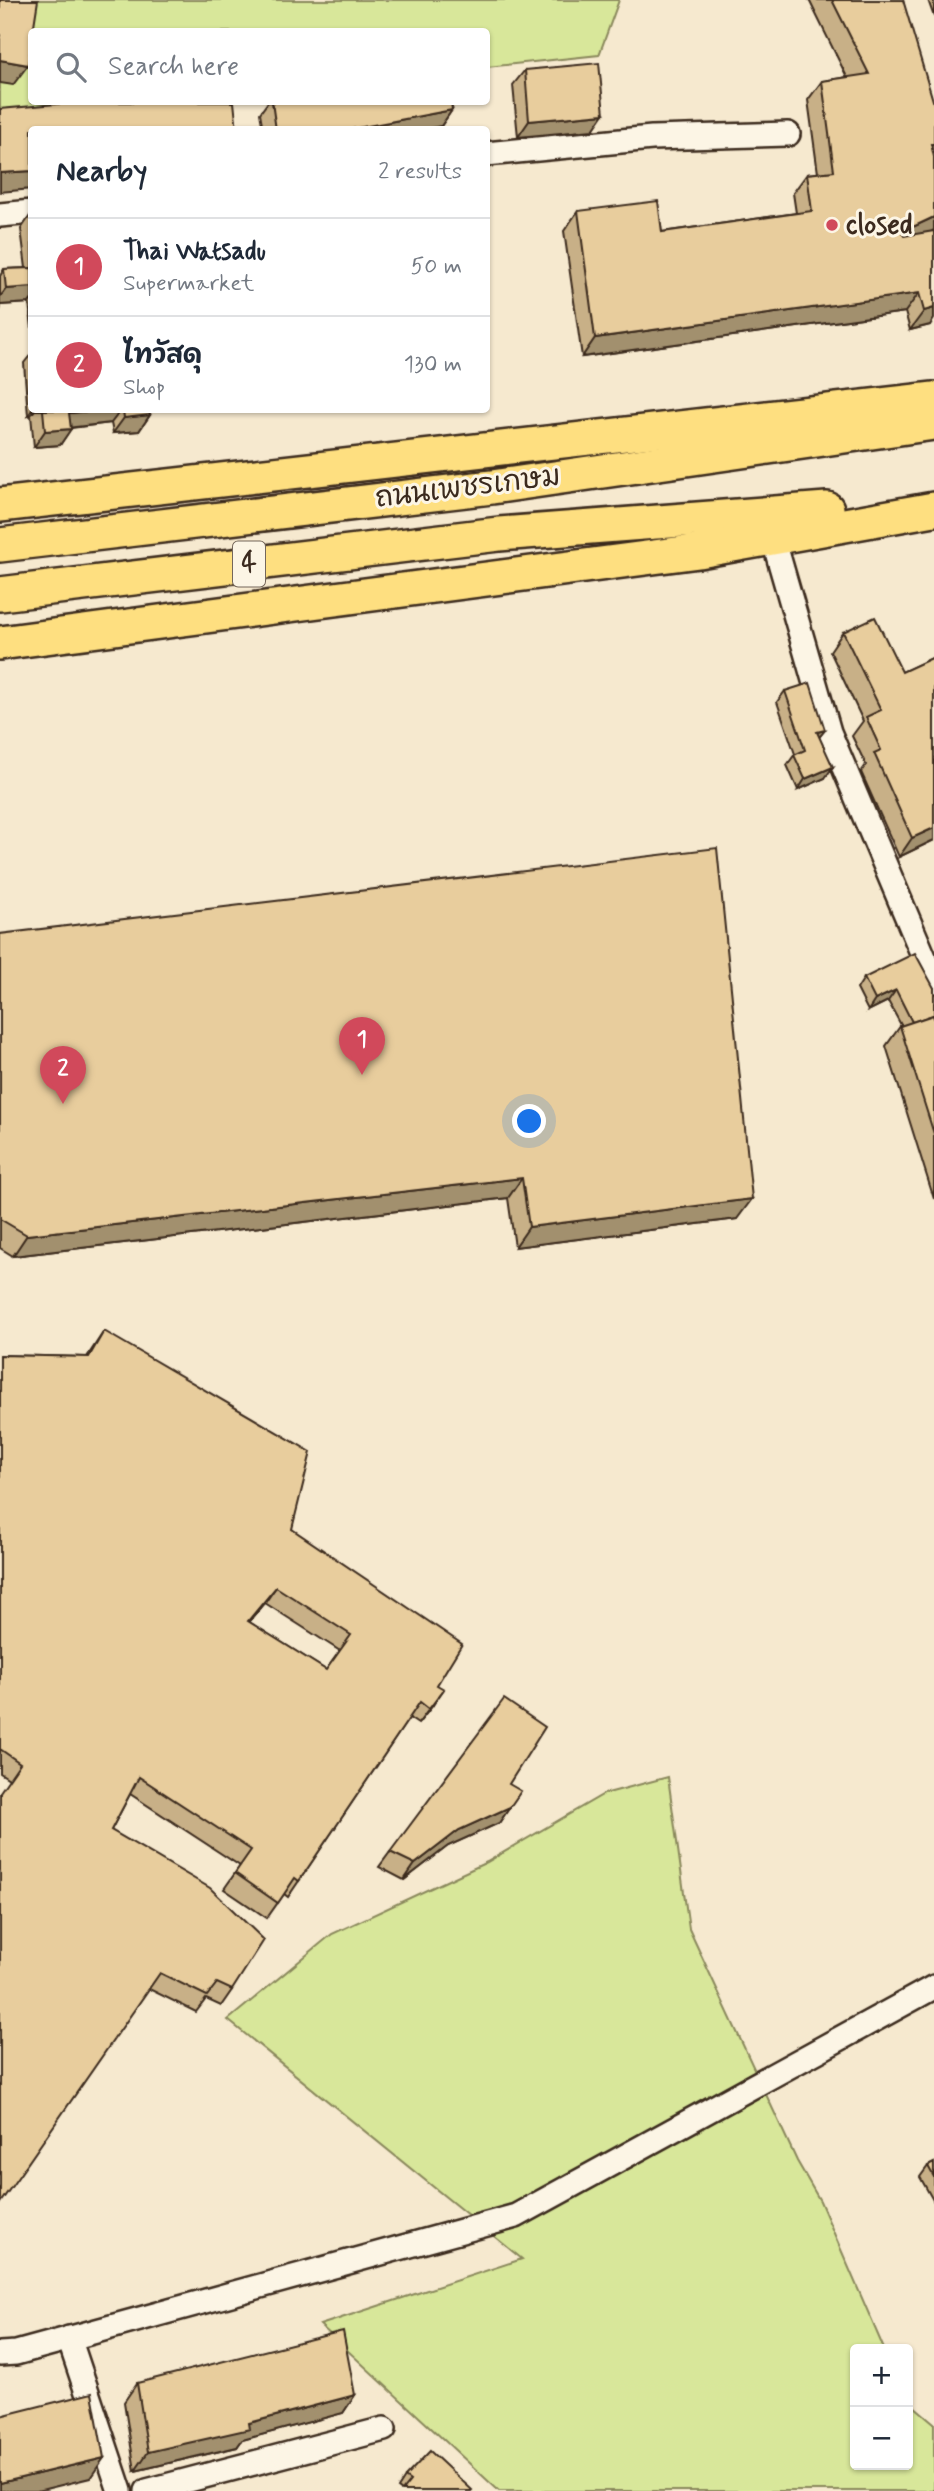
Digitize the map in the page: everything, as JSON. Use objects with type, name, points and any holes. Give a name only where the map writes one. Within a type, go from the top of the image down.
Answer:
[{"type":"highway","points":[[0,505],[934,399]]},
{"type":"highway","name":"ถนนเพชรเกษม","points":[[0,545],[492,486],[934,423]]},
{"type":"highway","name":"ถนนเพชรเกษม","points":[[0,594],[499,534],[934,500]]},
{"type":"highway","points":[[0,643],[699,551],[934,509]]},
{"type":"street","points":[[490,155],[652,138],[788,134]]},
{"type":"street","points":[[0,215],[28,212]]},
{"type":"street","points":[[773,538],[829,732],[934,981]]},
{"type":"street","points":[[0,2354],[16,2353],[516,2216],[934,1987]]},
{"type":"street","points":[[69,2338],[120,2491]]},
{"type":"street","points":[[147,2491],[384,2429]]},
{"type":"green space","points":[[0,0],[619,0],[599,55],[490,67],[490,28],[28,28],[28,105],[138,105],[0,120]]},
{"type":"green space","points":[[668,1777],[689,1929],[797,2161],[820,2201],[882,2344],[850,2344],[850,2470],[913,2470],[913,2405],[934,2423],[934,2491],[499,2491],[320,2325],[522,2259],[228,2020],[332,1934],[487,1862],[604,1794]]},
{"type":"building","points":[[0,0],[38,0],[34,28],[28,28],[28,65],[0,60]]},
{"type":"building","points":[[832,0],[903,0],[934,104],[934,144],[931,144],[934,157],[934,217],[902,232],[904,236],[934,231],[934,308],[924,311],[919,293],[595,338],[578,211],[658,201],[662,232],[812,211],[807,174],[834,171],[822,81],[869,74]]},
{"type":"building","points":[[599,63],[604,114],[529,121],[525,70]]},
{"type":"building","points":[[45,105],[234,105],[237,126],[28,126],[28,171],[0,173],[0,109]]},
{"type":"building","points":[[272,105],[451,105],[452,110],[368,126],[275,126]]},
{"type":"building","points":[[28,268],[28,287],[6,289],[4,269]]},
{"type":"building","points":[[43,413],[69,413],[71,429],[45,431]]},
{"type":"building","points":[[123,413],[150,415],[124,418]]},
{"type":"building","points":[[875,617],[902,672],[934,657],[934,828],[912,838],[874,753],[881,750],[866,717],[881,710],[843,632]]},
{"type":"building","points":[[810,683],[825,730],[817,732],[833,767],[805,779],[794,755],[805,750],[785,691]]},
{"type":"building","points":[[717,848],[752,1199],[529,1227],[522,1178],[27,1235],[0,1219],[0,934]]},
{"type":"building","points":[[915,953],[934,988],[934,1018],[933,1015],[912,1022],[896,990],[875,1000],[864,978]]},
{"type":"building","points":[[933,1015],[934,1018],[934,1134],[900,1026]]},
{"type":"building","points":[[104,1331],[311,1452],[292,1529],[462,1644],[437,1685],[444,1689],[429,1709],[420,1702],[299,1881],[295,1878],[278,1903],[235,1873],[251,1850],[139,1777],[111,1830],[210,1888],[264,1940],[232,1990],[217,1983],[207,1996],[160,1973],[0,2203],[0,1792],[20,1763],[0,1749],[0,1355],[89,1357]],"holes":[[[276,1587],[351,1635],[326,1670],[248,1621]]]},
{"type":"building","points":[[504,1699],[545,1727],[509,1784],[521,1791],[510,1807],[459,1830],[415,1864],[390,1852]]},
{"type":"building","points":[[934,2163],[934,2177],[928,2166]]},
{"type":"building","points":[[343,2331],[355,2395],[249,2423],[250,2429],[148,2452],[137,2383]]},
{"type":"building","points":[[92,2393],[104,2458],[0,2483],[0,2416]]},
{"type":"building","points":[[430,2451],[472,2490],[402,2491],[410,2481],[405,2477]]},
{"type":"place","name":"closed","points":[[832,225]]},
{"type":"place","name":"Thai Watsadu","points":[[362,1075]]},
{"type":"place","name":"ไทวัสดุ","points":[[63,1104]]}]
